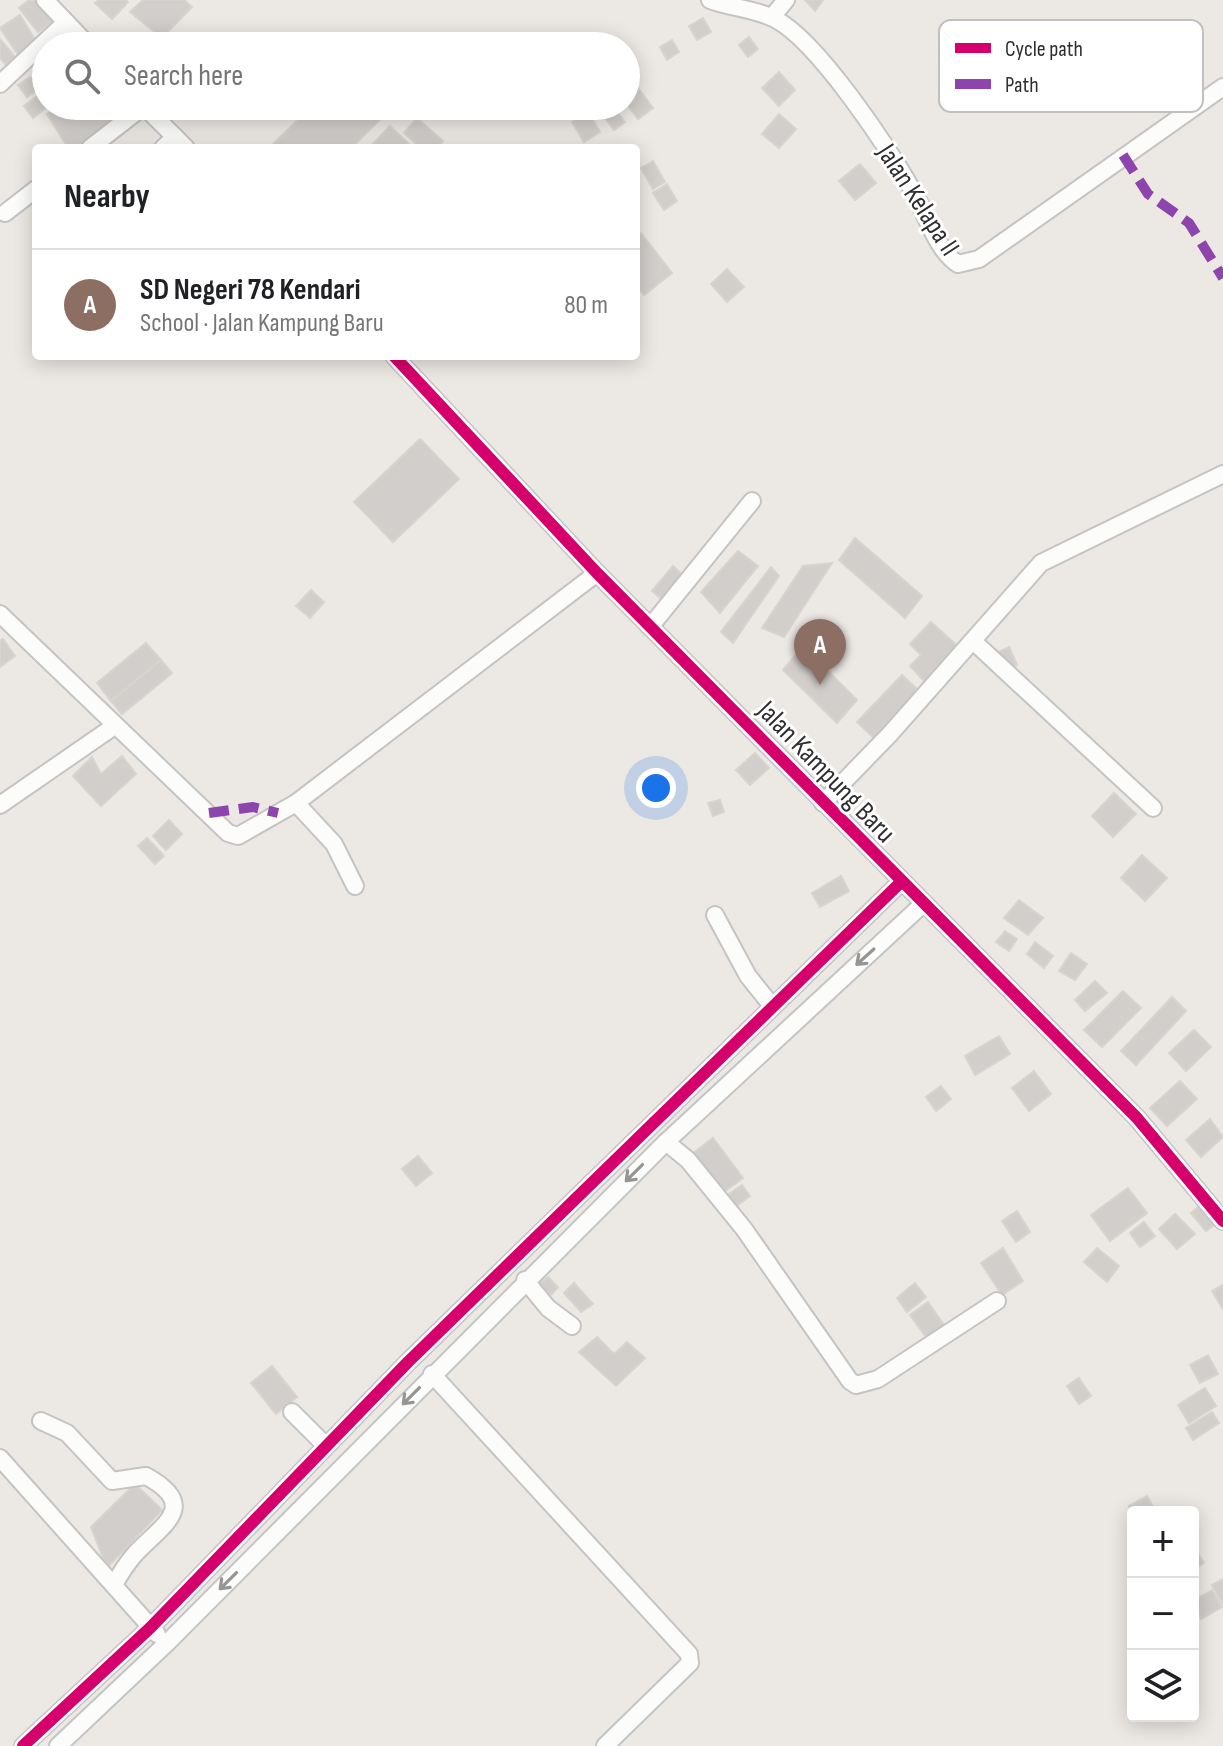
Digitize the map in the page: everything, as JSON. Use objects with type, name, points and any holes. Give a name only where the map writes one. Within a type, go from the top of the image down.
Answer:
[{"type":"street","points":[[45,0],[76,32]]},
{"type":"street","name":"Jalan Kelapa II","points":[[710,0],[772,17],[800,37],[838,83],[911,188],[944,252],[958,264],[979,259],[1188,112]]},
{"type":"street","points":[[772,17],[786,0]]},
{"type":"street","points":[[55,32],[66,22]]},
{"type":"street","points":[[0,84],[32,54]]},
{"type":"street","name":"Jalan Kelapa II","points":[[1203,101],[1223,87]]},
{"type":"street","points":[[95,144],[126,120]]},
{"type":"street","points":[[155,120],[175,144]]},
{"type":"street","points":[[5,213],[32,192]]},
{"type":"street","name":"Jalan Kampung Baru","points":[[404,360],[597,573],[1137,1118],[1223,1221]]},
{"type":"street","points":[[823,803],[1041,563],[1221,480]]},
{"type":"street","points":[[650,627],[752,501]]},
{"type":"street","points":[[0,614],[113,727],[233,836],[243,834],[296,803],[597,573]]},
{"type":"street","points":[[973,641],[1153,808]]},
{"type":"street","points":[[0,805],[113,727]]},
{"type":"street","points":[[296,803],[334,844],[355,886]]},
{"type":"street","points":[[23,1746],[150,1628],[326,1446],[901,882]]},
{"type":"street","points":[[58,1746],[167,1643],[525,1280],[666,1142],[923,904]]},
{"type":"street","points":[[715,915],[748,976],[772,1006]]},
{"type":"street","points":[[666,1142],[688,1160],[744,1229],[850,1381],[856,1385],[878,1379],[997,1301]]},
{"type":"street","points":[[525,1280],[548,1308],[572,1326]]},
{"type":"street","points":[[432,1374],[689,1654],[690,1663],[605,1746]]},
{"type":"street","points":[[292,1412],[326,1446]]},
{"type":"street","points":[[41,1421],[67,1433],[112,1481],[146,1476],[167,1489],[171,1496],[174,1510],[171,1520],[136,1553],[114,1585]]},
{"type":"street","points":[[0,1458],[150,1628],[167,1643]]},
{"type":"building","points":[[29,0],[36,0],[52,21],[38,32],[19,8]]},
{"type":"building","points":[[99,0],[128,2],[112,19],[95,3]]},
{"type":"building","points":[[143,0],[184,0],[192,7],[168,32],[155,32],[130,12]]},
{"type":"building","points":[[805,0],[823,0],[815,11]]},
{"type":"building","points":[[20,15],[32,35],[32,46],[18,55],[0,28]]},
{"type":"building","points":[[703,18],[711,32],[697,40],[689,26]]},
{"type":"building","points":[[749,37],[758,49],[748,57],[739,45]]},
{"type":"building","points":[[0,39],[15,57],[6,65],[0,58]]},
{"type":"building","points":[[672,40],[679,52],[667,60],[660,47]]},
{"type":"building","points":[[779,72],[795,90],[779,106],[762,88]]},
{"type":"building","points":[[30,77],[32,93],[27,97],[18,85]]},
{"type":"building","points":[[640,91],[653,108],[640,118]]},
{"type":"building","points":[[32,100],[32,117],[24,106]]},
{"type":"building","points":[[779,114],[796,129],[779,148],[762,134]]},
{"type":"building","points":[[51,120],[116,120],[87,144],[66,144]]},
{"type":"building","points":[[298,120],[380,120],[355,144],[273,144]]},
{"type":"building","points":[[415,120],[419,120],[443,141],[440,144],[416,144],[404,133]]},
{"type":"building","points":[[593,120],[600,132],[584,142],[572,122]]},
{"type":"building","points":[[606,120],[624,120],[625,122],[614,130]]},
{"type":"building","points":[[390,126],[409,144],[373,144]]},
{"type":"building","points":[[653,161],[665,182],[653,189],[641,168]]},
{"type":"building","points":[[860,164],[876,183],[855,200],[839,181]]},
{"type":"building","points":[[667,184],[677,201],[664,210],[653,193]]},
{"type":"building","points":[[640,234],[672,273],[644,295],[640,290]]},
{"type":"building","points":[[727,269],[744,287],[727,302],[711,284]]},
{"type":"building","points":[[420,439],[459,479],[393,542],[354,502]]},
{"type":"building","points":[[855,538],[922,596],[905,618],[839,560]]},
{"type":"building","points":[[738,551],[758,566],[720,613],[701,592]]},
{"type":"building","points":[[832,563],[784,637],[762,628],[803,566]]},
{"type":"building","points":[[673,566],[686,578],[665,602],[652,591]]},
{"type":"building","points":[[771,567],[779,576],[733,643],[721,632]]},
{"type":"building","points":[[311,590],[324,602],[310,618],[296,606]]},
{"type":"building","points":[[931,622],[962,650],[927,684],[910,666],[921,655],[910,644]]},
{"type":"building","points":[[3,639],[15,656],[0,667],[0,641]]},
{"type":"building","points":[[146,643],[161,660],[111,701],[97,683]]},
{"type":"building","points":[[803,646],[857,700],[837,723],[783,670]]},
{"type":"building","points":[[1009,647],[1017,665],[1004,671],[996,653]]},
{"type":"building","points":[[161,660],[172,673],[122,714],[111,701]]},
{"type":"building","points":[[902,675],[921,693],[875,739],[857,722]]},
{"type":"building","points":[[755,753],[769,768],[750,785],[736,770]]},
{"type":"building","points":[[122,756],[136,774],[101,806],[73,776],[92,757],[101,774]]},
{"type":"building","points":[[1114,793],[1136,814],[1113,837],[1092,816]]},
{"type":"building","points":[[720,800],[724,812],[713,816],[708,803]]},
{"type":"building","points":[[169,820],[182,834],[166,850],[153,836]]},
{"type":"building","points":[[147,838],[164,856],[155,864],[138,846]]},
{"type":"building","points":[[1142,855],[1167,878],[1145,901],[1121,878]]},
{"type":"building","points":[[841,876],[849,891],[820,907],[812,893]]},
{"type":"building","points":[[1019,900],[1043,918],[1028,935],[1004,918]]},
{"type":"building","points":[[1005,931],[1017,939],[1009,951],[996,942]]},
{"type":"building","points":[[1035,942],[1053,956],[1044,968],[1027,954]]},
{"type":"building","points":[[1071,953],[1087,964],[1075,980],[1059,971]]},
{"type":"building","points":[[1095,981],[1107,993],[1085,1011],[1075,1000]]},
{"type":"building","points":[[1123,991],[1141,1008],[1102,1047],[1084,1030]]},
{"type":"building","points":[[1172,997],[1186,1011],[1136,1065],[1121,1051]]},
{"type":"building","points":[[1194,1030],[1211,1047],[1186,1071],[1169,1053]]},
{"type":"building","points":[[999,1036],[1010,1054],[975,1075],[965,1056]]},
{"type":"building","points":[[1034,1071],[1051,1094],[1029,1111],[1012,1088]]},
{"type":"building","points":[[1180,1081],[1197,1099],[1167,1126],[1150,1108]]},
{"type":"building","points":[[941,1086],[951,1099],[936,1111],[926,1097]]},
{"type":"building","points":[[1210,1119],[1223,1137],[1201,1157],[1186,1140]]},
{"type":"building","points":[[713,1138],[743,1178],[721,1194],[691,1155]]},
{"type":"building","points":[[418,1156],[432,1173],[416,1186],[402,1169]]},
{"type":"building","points":[[742,1185],[750,1196],[731,1210],[723,1198]]},
{"type":"building","points":[[1128,1188],[1147,1213],[1110,1241],[1091,1215]]},
{"type":"building","points":[[1199,1206],[1215,1224],[1206,1231],[1191,1213]]},
{"type":"building","points":[[1017,1211],[1030,1232],[1016,1242],[1002,1221]]},
{"type":"building","points":[[1175,1214],[1195,1234],[1177,1249],[1159,1229]]},
{"type":"building","points":[[1144,1222],[1155,1236],[1140,1247],[1130,1233]]},
{"type":"building","points":[[1003,1248],[1023,1281],[1002,1295],[981,1263]]},
{"type":"building","points":[[1097,1248],[1119,1266],[1107,1282],[1084,1262]]},
{"type":"building","points":[[548,1277],[558,1287],[550,1296],[539,1284]]},
{"type":"building","points":[[574,1283],[593,1304],[581,1312],[564,1293]]},
{"type":"building","points":[[915,1283],[926,1297],[907,1312],[897,1298]]},
{"type":"building","points":[[1223,1285],[1223,1309],[1212,1291]]},
{"type":"building","points":[[928,1302],[946,1328],[929,1341],[910,1315]]},
{"type":"building","points":[[597,1337],[614,1354],[627,1342],[645,1358],[616,1386],[579,1352]]},
{"type":"building","points":[[1208,1355],[1218,1374],[1200,1383],[1190,1365]]},
{"type":"building","points":[[272,1366],[297,1397],[276,1414],[251,1383]]},
{"type":"building","points":[[1079,1378],[1091,1396],[1079,1404],[1067,1386]]},
{"type":"building","points":[[1205,1388],[1216,1406],[1189,1423],[1178,1405]]},
{"type":"building","points":[[1212,1412],[1219,1423],[1193,1440],[1186,1428]]},
{"type":"building","points":[[135,1484],[162,1510],[107,1568],[91,1527]]},
{"type":"building","points":[[1147,1496],[1153,1506],[1129,1506]]},
{"type":"building","points":[[1223,1579],[1223,1603],[1222,1603],[1212,1585]]},
{"type":"building","points":[[1212,1590],[1222,1607],[1201,1619],[1199,1598]]},
{"type":"marked path","points":[[1123,155],[1148,194],[1189,223],[1223,278]]},
{"type":"marked path","points":[[209,813],[253,807],[278,813]]},
{"type":"cycle path","points":[[398,360],[597,573],[1137,1118],[1223,1221]]},
{"type":"cycle path","points":[[23,1746],[150,1628],[408,1362],[901,882]]},
{"type":"place","name":"SD Negeri 78 Kendari","points":[[820,685]]}]
